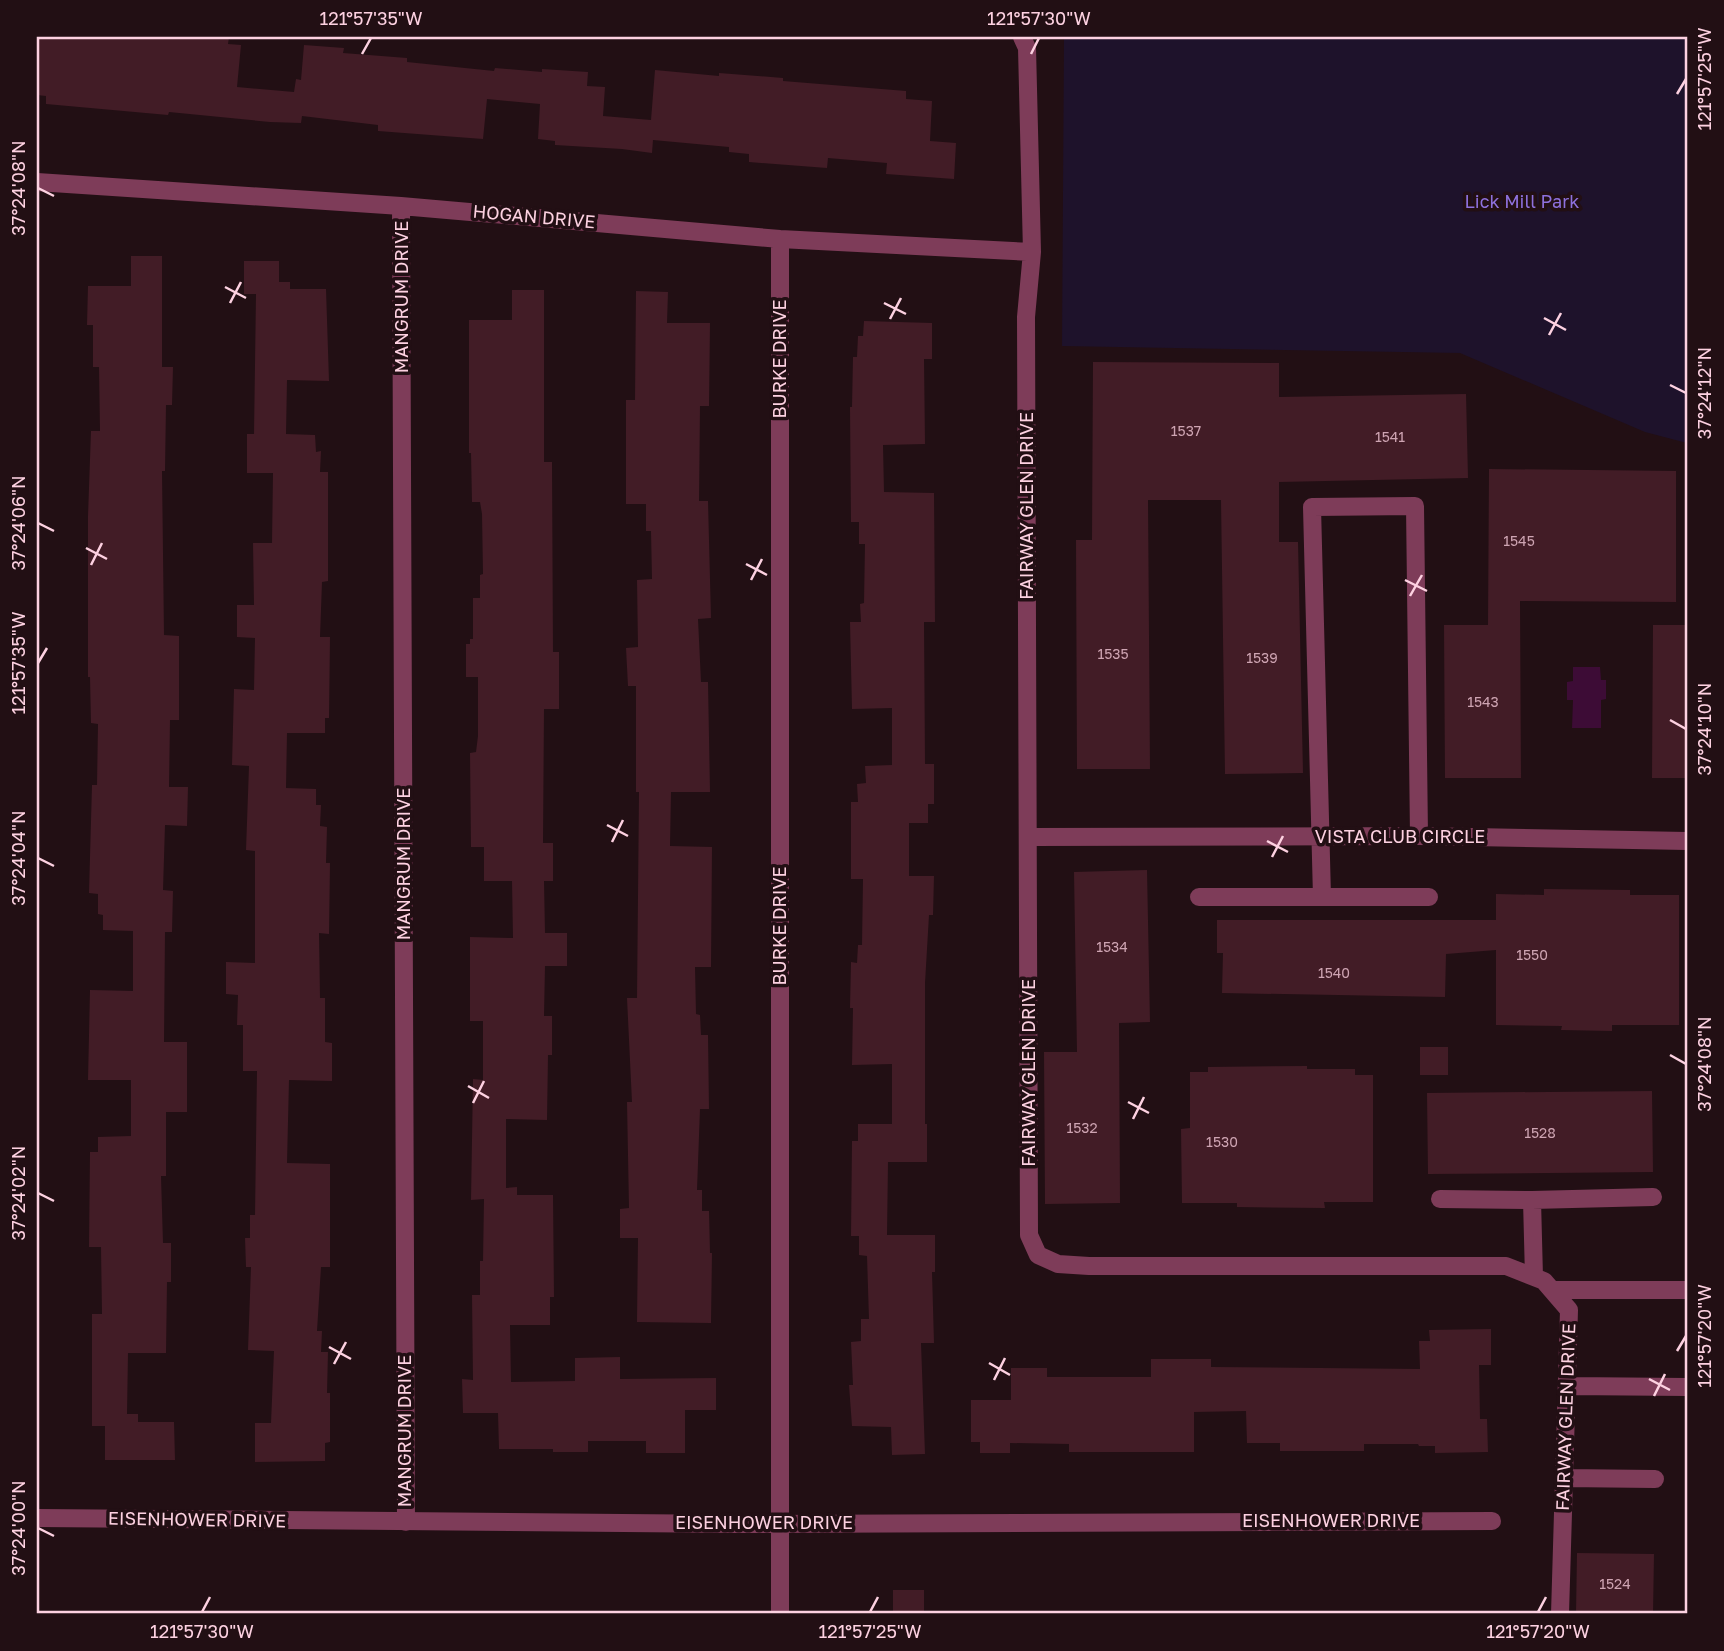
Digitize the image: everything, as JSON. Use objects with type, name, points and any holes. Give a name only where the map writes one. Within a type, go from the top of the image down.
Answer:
[{"type":"street","name":"FAIRWAY GLEN DRIVE","points":[[1022,37],[1027,48],[1032,252],[1027,317],[1029,1235],[1038,1255],[1058,1264],[1506,1266],[1544,1281],[1569,1310],[1560,1614]]},
{"type":"street","name":"HOGAN DRIVE","points":[[37,182],[401,206],[780,239],[1032,252]]},
{"type":"street","name":"MANGRUM DRIVE","points":[[401,206],[406,1522]]},
{"type":"street","name":"BURKE DRIVE","points":[[780,239],[780,1614]]},
{"type":"street","points":[[1322,897],[1312,508],[1415,506],[1419,836]]},
{"type":"street","name":"VISTA CLUB CIRCLE","points":[[1029,837],[1419,836],[1687,841]]},
{"type":"street","points":[[1199,897],[1429,897]]},
{"type":"street","points":[[1440,1199],[1653,1197]]},
{"type":"street","points":[[1532,1200],[1534,1277]]},
{"type":"street","points":[[1553,1290],[1687,1290]]},
{"type":"street","points":[[1567,1386],[1687,1387]]},
{"type":"street","points":[[1564,1478],[1655,1479]]},
{"type":"street","name":"EISENHOWER DRIVE","points":[[37,1518],[780,1524],[1492,1521]]},
{"type":"green space","name":"Lick Mill Park","points":[[1064,37],[1687,37],[1687,443],[1645,432],[1460,353],[1062,346]]},
{"type":"shaded area","points":[[1573,667],[1600,667],[1601,680],[1606,680],[1606,699],[1601,700],[1601,728],[1572,728],[1573,700],[1567,700],[1567,682],[1573,681]]},
{"type":"building","points":[[37,37],[229,37],[228,44],[241,45],[237,87],[294,92],[296,79],[301,80],[304,45],[344,48],[343,53],[407,58],[407,62],[494,71],[495,68],[588,72],[587,86],[605,87],[603,116],[651,120],[655,70],[783,78],[783,81],[906,91],[906,99],[932,101],[930,141],[956,143],[954,179],[886,174],[887,163],[828,158],[827,168],[749,162],[749,154],[729,152],[729,147],[653,140],[652,153],[555,145],[555,141],[538,139],[540,104],[487,99],[483,139],[378,131],[378,125],[302,116],[301,123],[270,122],[46,104],[46,96],[37,95]]},
{"type":"building","points":[[131,256],[162,256],[162,367],[173,367],[172,405],[166,405],[165,471],[162,471],[164,635],[179,636],[179,720],[170,720],[169,787],[188,787],[187,826],[165,825],[163,890],[173,891],[172,932],[165,932],[164,1042],[187,1042],[187,1112],[166,1112],[166,1176],[161,1176],[163,1243],[171,1243],[171,1282],[167,1282],[166,1353],[128,1353],[127,1414],[138,1414],[138,1422],[174,1422],[175,1460],[105,1460],[105,1426],[92,1426],[92,1314],[102,1314],[101,1247],[89,1247],[90,1152],[98,1152],[98,1137],[131,1136],[131,1080],[88,1080],[90,990],[133,991],[133,931],[103,930],[103,915],[98,914],[98,894],[89,893],[92,785],[97,785],[98,724],[91,723],[88,677],[88,516],[91,431],[100,431],[99,367],[93,367],[93,325],[87,325],[88,286],[131,286]]},
{"type":"building","points":[[244,261],[279,261],[279,282],[290,282],[290,289],[326,289],[329,381],[287,380],[286,434],[315,435],[316,452],[321,451],[320,472],[328,472],[328,581],[322,582],[320,637],[330,637],[329,718],[325,718],[325,733],[287,733],[286,788],[316,789],[316,805],[321,805],[320,826],[327,827],[326,863],[330,863],[329,934],[319,933],[320,998],[325,998],[325,1042],[332,1043],[332,1081],[289,1080],[287,1163],[330,1164],[330,1267],[321,1267],[317,1331],[322,1331],[321,1352],[328,1352],[330,1442],[325,1443],[325,1461],[255,1462],[255,1423],[271,1423],[274,1351],[248,1350],[251,1267],[246,1267],[245,1238],[250,1238],[250,1215],[255,1215],[257,1071],[243,1071],[243,1025],[237,1025],[238,995],[226,994],[226,962],[255,963],[255,851],[246,850],[249,766],[232,765],[234,689],[254,690],[255,638],[237,637],[237,605],[254,605],[253,543],[272,543],[273,473],[247,473],[247,434],[254,434],[256,294],[244,294]]},
{"type":"building","points":[[512,290],[544,290],[544,462],[552,462],[553,652],[559,652],[559,709],[544,709],[543,843],[553,843],[553,881],[544,881],[545,933],[567,933],[567,966],[545,966],[544,1016],[552,1016],[552,1055],[548,1055],[547,1120],[506,1119],[506,1188],[517,1187],[517,1195],[553,1195],[554,1297],[550,1297],[550,1325],[510,1325],[511,1382],[575,1381],[575,1358],[620,1357],[620,1379],[716,1378],[716,1410],[685,1410],[685,1453],[646,1453],[646,1441],[588,1441],[588,1452],[499,1449],[498,1413],[463,1413],[462,1379],[473,1380],[472,1295],[480,1295],[484,1199],[471,1200],[473,1079],[483,1080],[483,1021],[470,1021],[470,937],[513,938],[512,881],[484,881],[484,847],[471,847],[470,753],[476,752],[478,736],[478,677],[466,677],[466,644],[470,644],[470,639],[473,639],[473,598],[480,598],[480,575],[483,574],[482,514],[480,502],[472,502],[469,453],[469,320],[512,320]]},
{"type":"building","points":[[636,291],[668,292],[667,323],[710,323],[709,406],[700,406],[699,501],[708,501],[711,618],[698,619],[701,682],[708,682],[710,792],[671,792],[670,846],[712,847],[711,967],[695,967],[696,1014],[700,1015],[701,1035],[708,1035],[709,1109],[700,1109],[697,1190],[702,1190],[702,1211],[709,1211],[712,1253],[711,1323],[637,1322],[638,1238],[620,1238],[620,1209],[629,1208],[627,1102],[632,1102],[627,998],[637,998],[639,792],[636,792],[636,686],[628,686],[626,648],[638,647],[637,580],[652,579],[651,531],[646,531],[646,504],[626,504],[626,400],[635,400]]},
{"type":"building","points":[[864,321],[932,323],[932,359],[924,359],[925,444],[883,445],[884,492],[934,493],[935,622],[924,622],[925,764],[934,764],[934,804],[928,804],[928,823],[909,823],[909,876],[934,876],[933,915],[929,915],[925,983],[927,1162],[888,1162],[887,1235],[935,1235],[935,1272],[932,1272],[934,1343],[921,1343],[925,1454],[892,1455],[891,1427],[852,1426],[849,1385],[853,1385],[851,1342],[861,1341],[861,1319],[869,1319],[867,1256],[859,1255],[859,1236],[851,1236],[852,1141],[858,1141],[858,1124],[892,1124],[892,1064],[852,1065],[853,1008],[850,1008],[851,962],[857,963],[858,945],[862,945],[863,879],[851,879],[851,802],[858,802],[857,784],[866,783],[865,766],[892,765],[892,708],[852,709],[850,622],[861,622],[865,544],[859,544],[859,522],[851,522],[850,407],[853,357],[857,357],[858,336],[863,336]]},
{"type":"building","points":[[1093,362],[1279,363],[1279,397],[1466,394],[1468,478],[1279,482],[1279,542],[1298,542],[1303,773],[1225,774],[1221,500],[1148,500],[1150,769],[1077,769],[1076,540],[1092,540]]},
{"type":"building","points":[[1489,469],[1676,471],[1676,602],[1520,601],[1521,778],[1445,778],[1444,625],[1488,625]]},
{"type":"building","points":[[1653,625],[1687,625],[1687,778],[1652,778]]},
{"type":"building","points":[[1147,870],[1150,1022],[1119,1023],[1120,1203],[1045,1204],[1044,1052],[1077,1052],[1074,872]]},
{"type":"building","points":[[1544,889],[1630,890],[1630,895],[1679,895],[1679,1025],[1612,1025],[1612,1031],[1561,1030],[1562,1026],[1496,1025],[1496,950],[1446,954],[1445,997],[1222,993],[1223,953],[1217,953],[1217,920],[1496,920],[1496,894],[1544,895]]},
{"type":"building","points":[[1420,1047],[1448,1047],[1448,1075],[1420,1075]]},
{"type":"building","points":[[1307,1066],[1307,1069],[1355,1069],[1355,1075],[1373,1075],[1373,1202],[1324,1202],[1325,1208],[1182,1203],[1181,1129],[1190,1128],[1190,1072],[1208,1072],[1208,1067]]},
{"type":"building","points":[[1652,1091],[1653,1172],[1428,1174],[1427,1093]]},
{"type":"building","points":[[1491,1329],[1491,1365],[1479,1365],[1480,1419],[1487,1419],[1488,1452],[1435,1453],[1435,1446],[1418,1444],[1364,1444],[1364,1451],[1280,1451],[1280,1443],[1247,1443],[1246,1411],[1194,1412],[1194,1452],[1069,1452],[1069,1444],[1010,1443],[1010,1453],[980,1453],[980,1442],[971,1442],[971,1400],[1011,1400],[1011,1368],[1047,1368],[1047,1377],[1151,1377],[1151,1359],[1211,1359],[1211,1367],[1420,1369],[1419,1341],[1430,1341],[1429,1330]]},
{"type":"building","points":[[1577,1553],[1654,1554],[1653,1614],[1576,1614]]},
{"type":"building","points":[[893,1590],[924,1590],[924,1614],[893,1614]]}]
